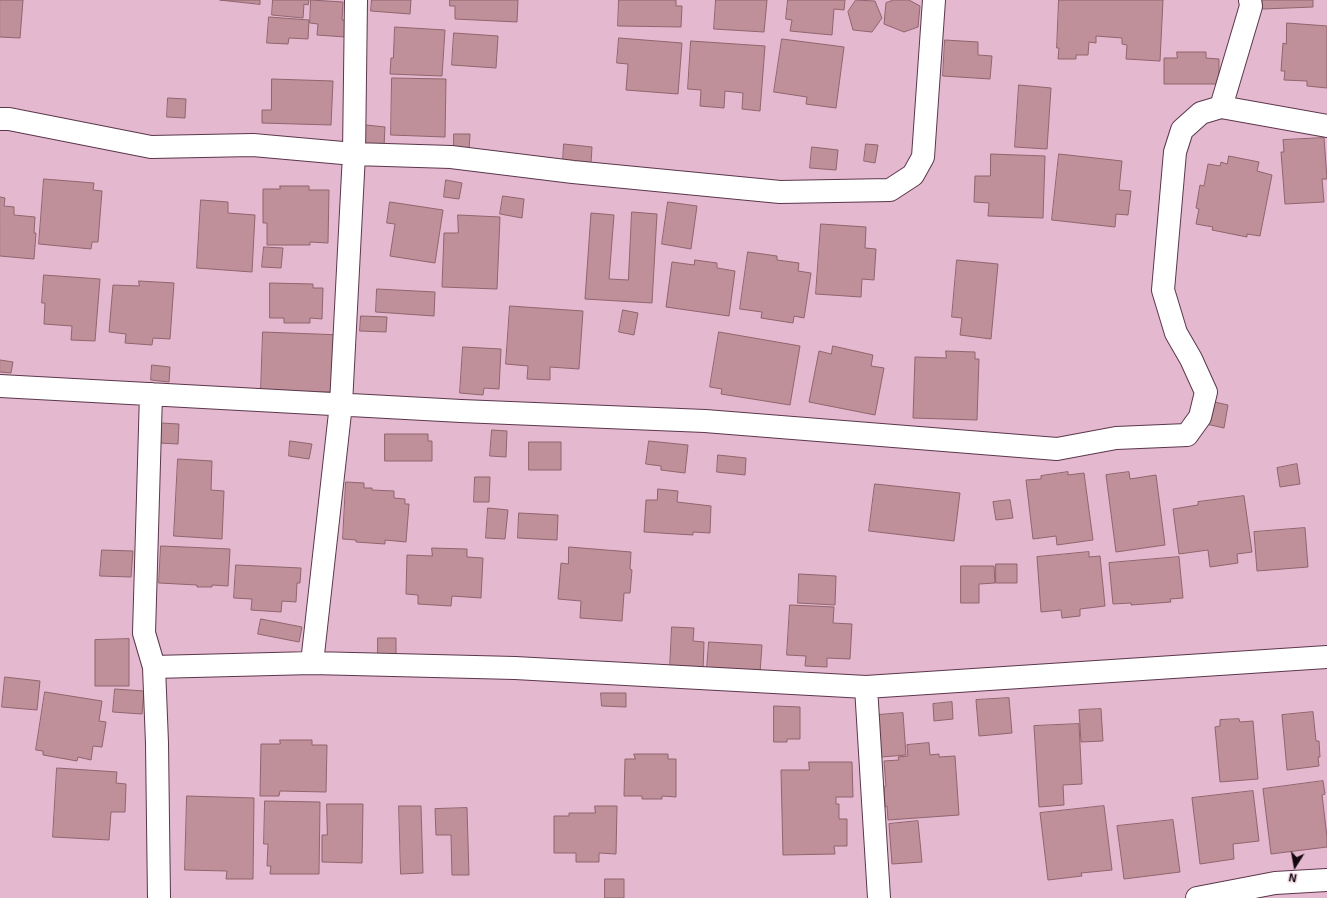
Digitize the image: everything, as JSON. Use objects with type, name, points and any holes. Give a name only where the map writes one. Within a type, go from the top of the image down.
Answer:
[{"type":"street","points":[[312,663],[341,404],[354,154],[356,0]]},
{"type":"street","points":[[0,119],[9,119],[151,147],[253,145],[354,154],[451,157],[573,172],[780,192],[890,190],[913,175],[923,157],[934,0]]},
{"type":"street","points":[[1221,107],[1251,6],[1250,0]]},
{"type":"street","points":[[0,386],[469,411],[705,421],[1057,449],[1116,438],[1187,435],[1200,417],[1206,392],[1191,359],[1176,333],[1163,290],[1175,152],[1182,130],[1201,113],[1221,107],[1327,126]]},
{"type":"street","points":[[151,394],[144,633],[154,667],[157,743],[159,898]]},
{"type":"street","points":[[154,667],[312,663],[515,668],[866,687],[1327,657]]},
{"type":"street","points":[[866,687],[879,898]]},
{"type":"street","points":[[1197,898],[1275,883],[1327,880]]},
{"type":"building","points":[[0,0],[23,0],[20,38],[0,37]]},
{"type":"building","points":[[220,0],[260,0],[260,4]]},
{"type":"building","points":[[273,0],[309,0],[308,5],[304,4],[303,18],[272,15]]},
{"type":"building","points":[[311,0],[343,2],[342,20],[346,20],[345,37],[317,35],[318,24],[310,23]]},
{"type":"building","points":[[372,0],[411,0],[410,14],[371,11]]},
{"type":"building","points":[[450,0],[518,0],[517,22],[455,19],[455,6],[450,6]]},
{"type":"building","points":[[619,0],[676,0],[676,6],[682,6],[681,27],[618,26]]},
{"type":"building","points":[[716,0],[767,0],[764,32],[714,29]]},
{"type":"building","points":[[788,0],[845,0],[844,10],[834,9],[832,35],[790,31],[792,20],[786,19]]},
{"type":"building","points":[[856,0],[875,1],[882,18],[872,32],[853,30],[848,12]]},
{"type":"building","points":[[894,0],[909,0],[920,6],[918,27],[904,32],[884,24],[886,3]]},
{"type":"building","points":[[1059,0],[1163,0],[1160,61],[1126,59],[1127,45],[1122,44],[1122,38],[1096,36],[1096,43],[1089,42],[1088,55],[1076,55],[1076,59],[1058,59]]},
{"type":"building","points":[[1262,0],[1313,0],[1313,7],[1263,9]]},
{"type":"building","points":[[269,17],[309,20],[308,39],[289,38],[288,44],[267,43]]},
{"type":"building","points":[[1287,23],[1327,26],[1327,88],[1307,86],[1307,81],[1284,80],[1285,71],[1281,71],[1283,43],[1286,44]]},
{"type":"building","points":[[395,27],[445,30],[442,76],[390,74],[391,58],[393,58]]},
{"type":"building","points":[[454,33],[498,36],[496,68],[452,65]]},
{"type":"building","points":[[619,38],[682,43],[678,94],[626,90],[628,64],[617,63]]},
{"type":"building","points":[[782,39],[844,47],[836,108],[806,104],[807,97],[774,92]]},
{"type":"building","points":[[945,40],[978,42],[978,55],[992,56],[990,79],[943,76]]},
{"type":"building","points":[[691,41],[765,46],[760,111],[742,109],[743,93],[725,91],[724,108],[700,106],[701,90],[688,89]]},
{"type":"building","points":[[1177,52],[1206,52],[1206,58],[1219,59],[1219,84],[1164,84],[1164,58],[1177,58]]},
{"type":"building","points":[[392,78],[446,79],[445,137],[391,135]]},
{"type":"building","points":[[272,79],[333,81],[331,125],[262,123],[262,110],[271,110]]},
{"type":"building","points":[[1019,85],[1051,88],[1047,149],[1015,147]]},
{"type":"building","points":[[168,98],[186,99],[185,118],[167,117]]},
{"type":"building","points":[[366,125],[385,127],[384,146],[365,144]]},
{"type":"building","points":[[454,134],[470,134],[469,150],[454,149]]},
{"type":"building","points":[[1324,138],[1327,179],[1322,179],[1324,202],[1285,204],[1281,152],[1284,152],[1283,140]]},
{"type":"building","points":[[564,144],[592,147],[591,163],[563,161]]},
{"type":"building","points":[[866,144],[878,145],[875,163],[864,161]]},
{"type":"building","points":[[812,147],[838,150],[836,170],[810,168]]},
{"type":"building","points":[[991,154],[1045,156],[1043,218],[988,216],[989,203],[974,202],[975,176],[990,176]]},
{"type":"building","points":[[1059,154],[1122,161],[1119,190],[1131,191],[1128,215],[1116,214],[1115,227],[1052,220]]},
{"type":"building","points":[[1229,156],[1259,162],[1257,171],[1272,175],[1260,236],[1247,234],[1247,237],[1212,230],[1213,227],[1196,224],[1199,209],[1196,208],[1200,185],[1204,186],[1208,164],[1220,166],[1221,162],[1227,164]]},
{"type":"building","points":[[44,179],[94,183],[93,190],[102,191],[98,242],[92,242],[91,249],[39,244]]},
{"type":"building","points":[[446,180],[462,183],[459,199],[444,197]]},
{"type":"building","points":[[280,186],[309,186],[309,190],[329,190],[328,243],[310,242],[310,245],[267,245],[267,223],[263,223],[263,189],[280,189]]},
{"type":"building","points":[[503,196],[524,199],[522,218],[500,214]]},
{"type":"building","points":[[0,197],[5,198],[4,206],[14,207],[14,215],[35,217],[34,233],[36,233],[34,259],[0,256]]},
{"type":"building","points":[[201,200],[228,202],[228,213],[255,215],[252,272],[197,268]]},
{"type":"building","points":[[390,202],[443,210],[435,263],[390,256],[395,224],[387,223]]},
{"type":"building","points":[[668,202],[697,206],[691,249],[662,244]]},
{"type":"building","points":[[632,212],[657,214],[652,303],[585,299],[591,213],[614,215],[609,279],[628,280]]},
{"type":"building","points":[[458,215],[500,217],[497,289],[442,287],[444,233],[458,233]]},
{"type":"building","points":[[821,224],[866,227],[865,248],[876,249],[874,280],[862,279],[861,297],[816,294]]},
{"type":"building","points":[[264,247],[283,248],[281,268],[262,267]]},
{"type":"building","points":[[748,252],[777,256],[777,260],[799,263],[798,271],[811,273],[804,318],[794,316],[793,323],[761,318],[762,312],[740,309]]},
{"type":"building","points":[[695,260],[717,263],[717,268],[735,271],[729,316],[666,307],[672,262],[694,265]]},
{"type":"building","points":[[957,260],[998,264],[991,339],[960,335],[962,318],[952,317]]},
{"type":"building","points":[[44,275],[100,279],[95,341],[71,340],[72,326],[44,324],[45,303],[42,303]]},
{"type":"building","points":[[139,281],[174,283],[170,339],[153,338],[152,345],[125,343],[126,334],[109,332],[113,285],[139,286]]},
{"type":"building","points":[[270,283],[313,284],[313,288],[323,288],[322,319],[310,318],[310,323],[284,323],[284,318],[270,318]]},
{"type":"building","points":[[377,289],[435,292],[434,316],[376,312]]},
{"type":"building","points":[[510,306],[583,311],[579,369],[550,367],[550,380],[527,379],[528,366],[506,364]]},
{"type":"building","points":[[623,310],[638,313],[634,335],[619,332]]},
{"type":"building","points":[[361,316],[387,317],[386,332],[360,331]]},
{"type":"building","points":[[263,332],[342,335],[339,392],[319,392],[318,396],[288,394],[288,391],[261,390]]},
{"type":"building","points":[[719,332],[800,346],[790,405],[721,394],[722,389],[710,387]]},
{"type":"building","points":[[833,346],[873,355],[871,366],[884,368],[875,415],[809,402],[819,351],[831,354]]},
{"type":"building","points":[[463,347],[501,349],[499,389],[484,388],[483,395],[460,393]]},
{"type":"building","points":[[946,351],[975,352],[975,359],[979,359],[977,420],[913,418],[915,357],[946,358]]},
{"type":"building","points":[[0,360],[13,362],[11,373],[0,372]]},
{"type":"building","points":[[152,365],[170,367],[169,382],[151,380]]},
{"type":"building","points":[[1210,401],[1228,405],[1224,428],[1206,424]]},
{"type":"building","points":[[161,423],[179,424],[178,444],[160,443]]},
{"type":"building","points":[[492,430],[507,431],[506,457],[490,456]]},
{"type":"building","points":[[385,434],[428,434],[428,441],[432,441],[432,461],[385,461]]},
{"type":"building","points":[[290,441],[312,444],[309,459],[289,456]]},
{"type":"building","points":[[649,441],[688,445],[685,473],[661,470],[661,466],[646,464]]},
{"type":"building","points":[[529,442],[561,442],[561,470],[529,470]]},
{"type":"building","points":[[718,455],[746,458],[745,475],[717,472]]},
{"type":"building","points":[[178,459],[212,461],[211,490],[224,491],[222,539],[174,536]]},
{"type":"building","points":[[1297,464],[1300,484],[1280,487],[1277,468]]},
{"type":"building","points":[[1068,472],[1068,475],[1084,473],[1093,540],[1057,545],[1056,536],[1033,539],[1026,480],[1041,479],[1041,476]]},
{"type":"building","points":[[1129,472],[1130,479],[1156,475],[1165,545],[1116,552],[1106,475]]},
{"type":"building","points":[[475,477],[490,477],[489,502],[474,502]]},
{"type":"building","points":[[346,482],[364,483],[364,488],[372,488],[372,490],[394,491],[394,498],[405,499],[405,504],[409,504],[406,542],[385,540],[385,544],[356,542],[356,540],[343,539]]},
{"type":"building","points":[[875,484],[960,493],[954,541],[869,531]]},
{"type":"building","points":[[658,489],[678,491],[677,502],[711,506],[710,533],[693,532],[693,535],[644,532],[646,500],[657,500]]},
{"type":"building","points":[[1244,496],[1252,552],[1237,554],[1238,563],[1210,567],[1208,550],[1179,554],[1173,509],[1198,505],[1198,502]]},
{"type":"building","points":[[1010,500],[1013,518],[996,520],[993,502]]},
{"type":"building","points":[[488,508],[508,510],[505,539],[486,538]]},
{"type":"building","points":[[519,513],[558,515],[557,540],[518,538]]},
{"type":"building","points":[[1305,528],[1308,567],[1257,571],[1254,532]]},
{"type":"building","points":[[161,546],[230,549],[228,586],[212,585],[212,587],[197,587],[197,585],[159,583]]},
{"type":"building","points":[[569,547],[631,552],[630,569],[632,570],[630,593],[624,593],[622,621],[580,618],[581,601],[558,599],[561,563],[568,564]]},
{"type":"building","points":[[432,548],[467,549],[467,557],[483,558],[481,598],[452,596],[451,606],[418,604],[418,595],[406,594],[407,555],[432,556]]},
{"type":"building","points":[[102,550],[133,551],[131,577],[100,576]]},
{"type":"building","points":[[1089,552],[1089,557],[1100,556],[1105,606],[1080,609],[1080,616],[1062,618],[1061,610],[1041,612],[1037,557]]},
{"type":"building","points":[[1179,557],[1183,598],[1170,599],[1171,602],[1131,605],[1131,603],[1113,604],[1109,563]]},
{"type":"building","points":[[996,564],[1017,564],[1017,583],[996,583]]},
{"type":"building","points":[[236,565],[301,568],[300,583],[297,583],[296,602],[282,601],[281,612],[251,610],[252,599],[234,598]]},
{"type":"building","points":[[961,566],[994,566],[995,583],[979,584],[979,603],[961,603]]},
{"type":"building","points":[[799,574],[836,576],[835,605],[798,603]]},
{"type":"building","points":[[790,605],[834,607],[833,623],[852,624],[850,659],[827,658],[827,667],[805,666],[806,656],[787,655]]},
{"type":"building","points":[[261,619],[302,627],[299,642],[258,634]]},
{"type":"building","points":[[672,627],[694,628],[693,641],[704,642],[703,671],[670,669]]},
{"type":"building","points":[[378,638],[396,638],[396,656],[378,656]]},
{"type":"building","points":[[129,639],[129,686],[95,686],[95,640]]},
{"type":"building","points":[[709,642],[762,645],[760,673],[707,669]]},
{"type":"building","points":[[5,677],[40,681],[37,710],[2,707]]},
{"type":"building","points":[[115,689],[144,691],[142,714],[113,712]]},
{"type":"building","points":[[45,692],[102,701],[99,721],[106,722],[102,747],[93,746],[91,760],[78,757],[77,761],[43,755],[43,751],[36,750]]},
{"type":"building","points":[[601,693],[626,693],[626,707],[602,706]]},
{"type":"building","points":[[1009,698],[1012,733],[979,736],[976,700]]},
{"type":"building","points":[[952,702],[953,719],[934,721],[933,704]]},
{"type":"building","points":[[774,706],[800,707],[800,739],[787,739],[787,742],[774,742]]},
{"type":"building","points":[[1101,709],[1103,741],[1081,742],[1079,710]]},
{"type":"building","points":[[1313,712],[1316,741],[1319,741],[1319,766],[1287,770],[1282,715]]},
{"type":"building","points":[[903,713],[906,755],[881,757],[878,715]]},
{"type":"building","points":[[1239,719],[1240,722],[1253,721],[1258,779],[1220,782],[1215,727],[1220,726],[1220,720]]},
{"type":"building","points":[[1079,724],[1082,784],[1063,785],[1064,805],[1039,807],[1034,726]]},
{"type":"building","points":[[280,740],[312,740],[312,745],[327,745],[326,792],[280,791],[279,796],[260,796],[261,744],[280,744]]},
{"type":"building","points":[[929,743],[930,755],[939,754],[939,757],[955,756],[959,815],[888,820],[887,806],[885,807],[884,787],[886,786],[884,761],[899,760],[898,757],[908,756],[907,745]]},
{"type":"building","points":[[634,754],[668,754],[668,759],[676,759],[676,797],[662,796],[662,799],[642,799],[642,796],[624,796],[625,759],[635,759]]},
{"type":"building","points":[[809,762],[852,762],[853,797],[836,797],[836,804],[839,804],[839,819],[847,819],[847,846],[834,846],[835,854],[783,855],[781,770],[809,770]]},
{"type":"building","points":[[57,768],[117,772],[116,783],[126,784],[125,812],[111,812],[109,840],[53,837]]},
{"type":"building","points":[[1323,781],[1325,794],[1322,795],[1327,847],[1271,854],[1263,789]]},
{"type":"building","points":[[1253,791],[1259,841],[1233,844],[1234,859],[1200,864],[1192,798]]},
{"type":"building","points":[[187,796],[254,798],[253,879],[226,879],[227,871],[185,870]]},
{"type":"building","points":[[265,801],[320,802],[319,874],[270,874],[271,866],[267,866],[268,844],[264,844]]},
{"type":"building","points":[[327,804],[363,804],[362,863],[322,862],[322,835],[327,835]]},
{"type":"building","points":[[399,806],[421,806],[423,873],[401,874]]},
{"type":"building","points":[[595,806],[617,806],[616,854],[599,853],[599,862],[576,862],[576,853],[554,853],[554,816],[569,816],[569,813],[595,813]]},
{"type":"building","points":[[1104,806],[1112,870],[1081,873],[1082,876],[1048,880],[1040,813]]},
{"type":"building","points":[[467,808],[469,875],[452,875],[451,835],[436,835],[435,809]]},
{"type":"building","points":[[1173,820],[1180,872],[1124,879],[1117,826]]},
{"type":"building","points":[[918,821],[922,862],[892,864],[889,824]]},
{"type":"building","points":[[605,879],[624,879],[624,898],[605,898]]}]
